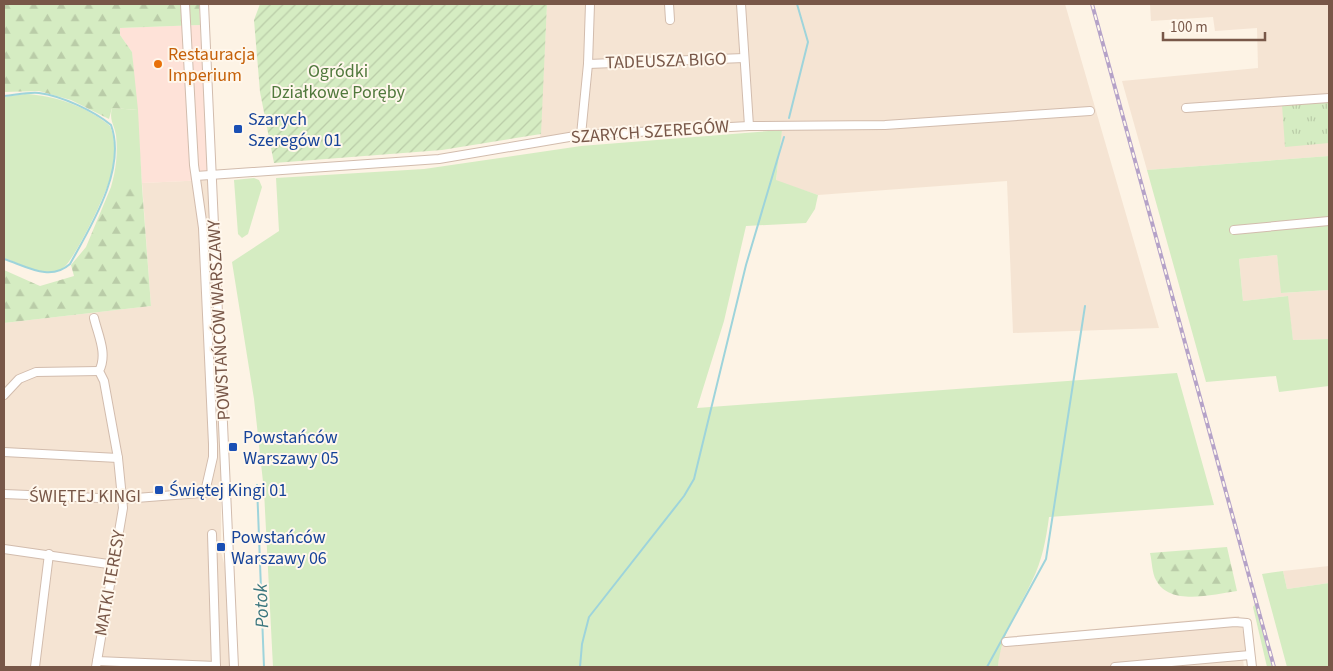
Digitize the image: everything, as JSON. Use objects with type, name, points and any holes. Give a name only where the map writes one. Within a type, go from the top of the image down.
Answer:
[{"type":"street","points":[[185,4],[196,176],[203,228],[213,444],[213,457],[205,492]]},
{"type":"street","name":"POWSTAŃCÓW WARSZAWY","points":[[204,4],[234,667]]},
{"type":"street","points":[[581,134],[588,64],[590,4]]},
{"type":"street","points":[[669,4],[670,20]]},
{"type":"street","points":[[741,4],[749,126]]},
{"type":"street","name":"TADEUSZA BIGO","points":[[588,64],[744,58]]},
{"type":"street","points":[[1186,108],[1329,98]]},
{"type":"street","name":"SZARYCH SZEREGÓW","points":[[196,176],[439,158],[581,134],[749,126],[885,125],[1090,111]]},
{"type":"street","points":[[1234,230],[1329,221]]},
{"type":"street","points":[[4,395],[19,379],[36,372],[99,371],[104,356],[94,318]]},
{"type":"street","name":"MATKI TERESY","points":[[96,664],[115,565],[122,499],[118,458],[104,381],[99,371]]},
{"type":"street","points":[[4,452],[118,458]]},
{"type":"street","name":"ŚWIĘTEJ KINGI","points":[[4,494],[122,499],[227,490]]},
{"type":"street","points":[[96,664],[216,667],[212,534]]},
{"type":"street","points":[[4,549],[115,565]]},
{"type":"street","points":[[35,667],[49,554]]},
{"type":"street","points":[[1006,642],[1234,622],[1247,623],[1250,631],[1252,667]]},
{"type":"street","points":[[1115,667],[1250,655]]},
{"type":"shaded area","points":[[547,4],[1065,4],[1159,328],[1013,333],[1007,181],[818,195],[776,181],[782,126],[628,132],[540,141]]},
{"type":"shaded area","points":[[1150,4],[1329,4],[1329,156],[1147,170],[1122,81],[1258,68],[1257,28],[1215,31],[1213,17],[1151,21]]},
{"type":"shaded area","points":[[200,25],[208,180],[142,183],[132,52],[120,35],[120,28]]},
{"type":"shaded area","points":[[208,180],[221,454],[221,552],[225,567],[230,667],[4,667],[4,323],[151,306],[142,183]]},
{"type":"shaded area","points":[[1277,255],[1282,293],[1329,290],[1329,339],[1293,340],[1287,296],[1243,301],[1239,259]]},
{"type":"shaded area","points":[[1329,566],[1329,583],[1287,589],[1283,571]]},
{"type":"shaded area","points":[[1239,616],[1248,651],[1242,653],[1244,667],[998,667],[999,654],[1006,637]]},
{"type":"green space","points":[[4,4],[199,4],[200,25],[120,28],[120,35],[132,52],[138,110],[112,108],[109,119],[71,100],[39,91],[4,92]]},
{"type":"green space","name":"Ogródki Działkowe Poręby","points":[[260,4],[547,4],[541,134],[442,150],[274,163],[260,92],[254,20]]},
{"type":"green space","points":[[25,94],[70,103],[92,113],[110,126],[113,137],[113,165],[105,192],[75,253],[62,269],[56,272],[41,271],[4,258],[4,97]]},
{"type":"green space","points":[[1329,101],[1329,143],[1285,147],[1282,105]]},
{"type":"green space","points":[[112,108],[138,110],[142,187],[111,187],[117,148],[116,135],[111,119]]},
{"type":"green space","points":[[782,130],[776,180],[818,195],[815,209],[806,223],[746,226],[724,321],[697,408],[1177,373],[1214,505],[1049,517],[1041,558],[1006,634],[998,667],[273,667],[264,491],[254,399],[232,262],[279,231],[276,178],[424,169],[581,146]]},
{"type":"green space","points":[[1329,156],[1329,290],[1281,293],[1277,255],[1239,259],[1243,301],[1288,296],[1293,340],[1329,339],[1329,386],[1279,392],[1276,376],[1206,382],[1147,170]]},
{"type":"green space","points":[[254,178],[259,180],[262,187],[248,234],[242,238],[238,234],[234,180]]},
{"type":"green space","points":[[111,187],[142,187],[151,306],[4,323],[4,270],[40,286],[74,276],[71,265],[86,247]]},
{"type":"green space","points":[[1227,547],[1237,591],[1205,596],[1182,596],[1171,594],[1156,580],[1150,553]]},
{"type":"green space","points":[[1283,571],[1287,589],[1329,583],[1329,667],[1287,667],[1262,574]]},
{"type":"green space","points":[[1255,604],[1272,667],[1267,667],[1253,607]]},
{"type":"waterway","points":[[789,118],[808,42],[797,4]]},
{"type":"waterway","points":[[4,96],[39,93],[77,105],[111,125],[115,142],[111,178],[104,197],[88,232],[70,264],[54,272],[46,272],[4,259]]},
{"type":"waterway","points":[[580,667],[582,644],[589,617],[684,496],[694,479],[746,265],[784,137]]},
{"type":"waterway","points":[[987,667],[1046,559],[1085,306]]},
{"type":"waterway","name":"Potok","points":[[257,485],[264,667]]},
{"type":"railway","points":[[1092,4],[1274,667]]},
{"type":"place","name":"Restauracja Imperium","points":[[158,64]]},
{"type":"place","name":"Szarych Szeregów 01","points":[[238,129]]},
{"type":"place","name":"Powstańców Warszawy 05","points":[[233,447]]},
{"type":"place","name":"Świętej Kingi 01","points":[[159,490]]},
{"type":"place","name":"Powstańców Warszawy 06","points":[[221,547]]}]
